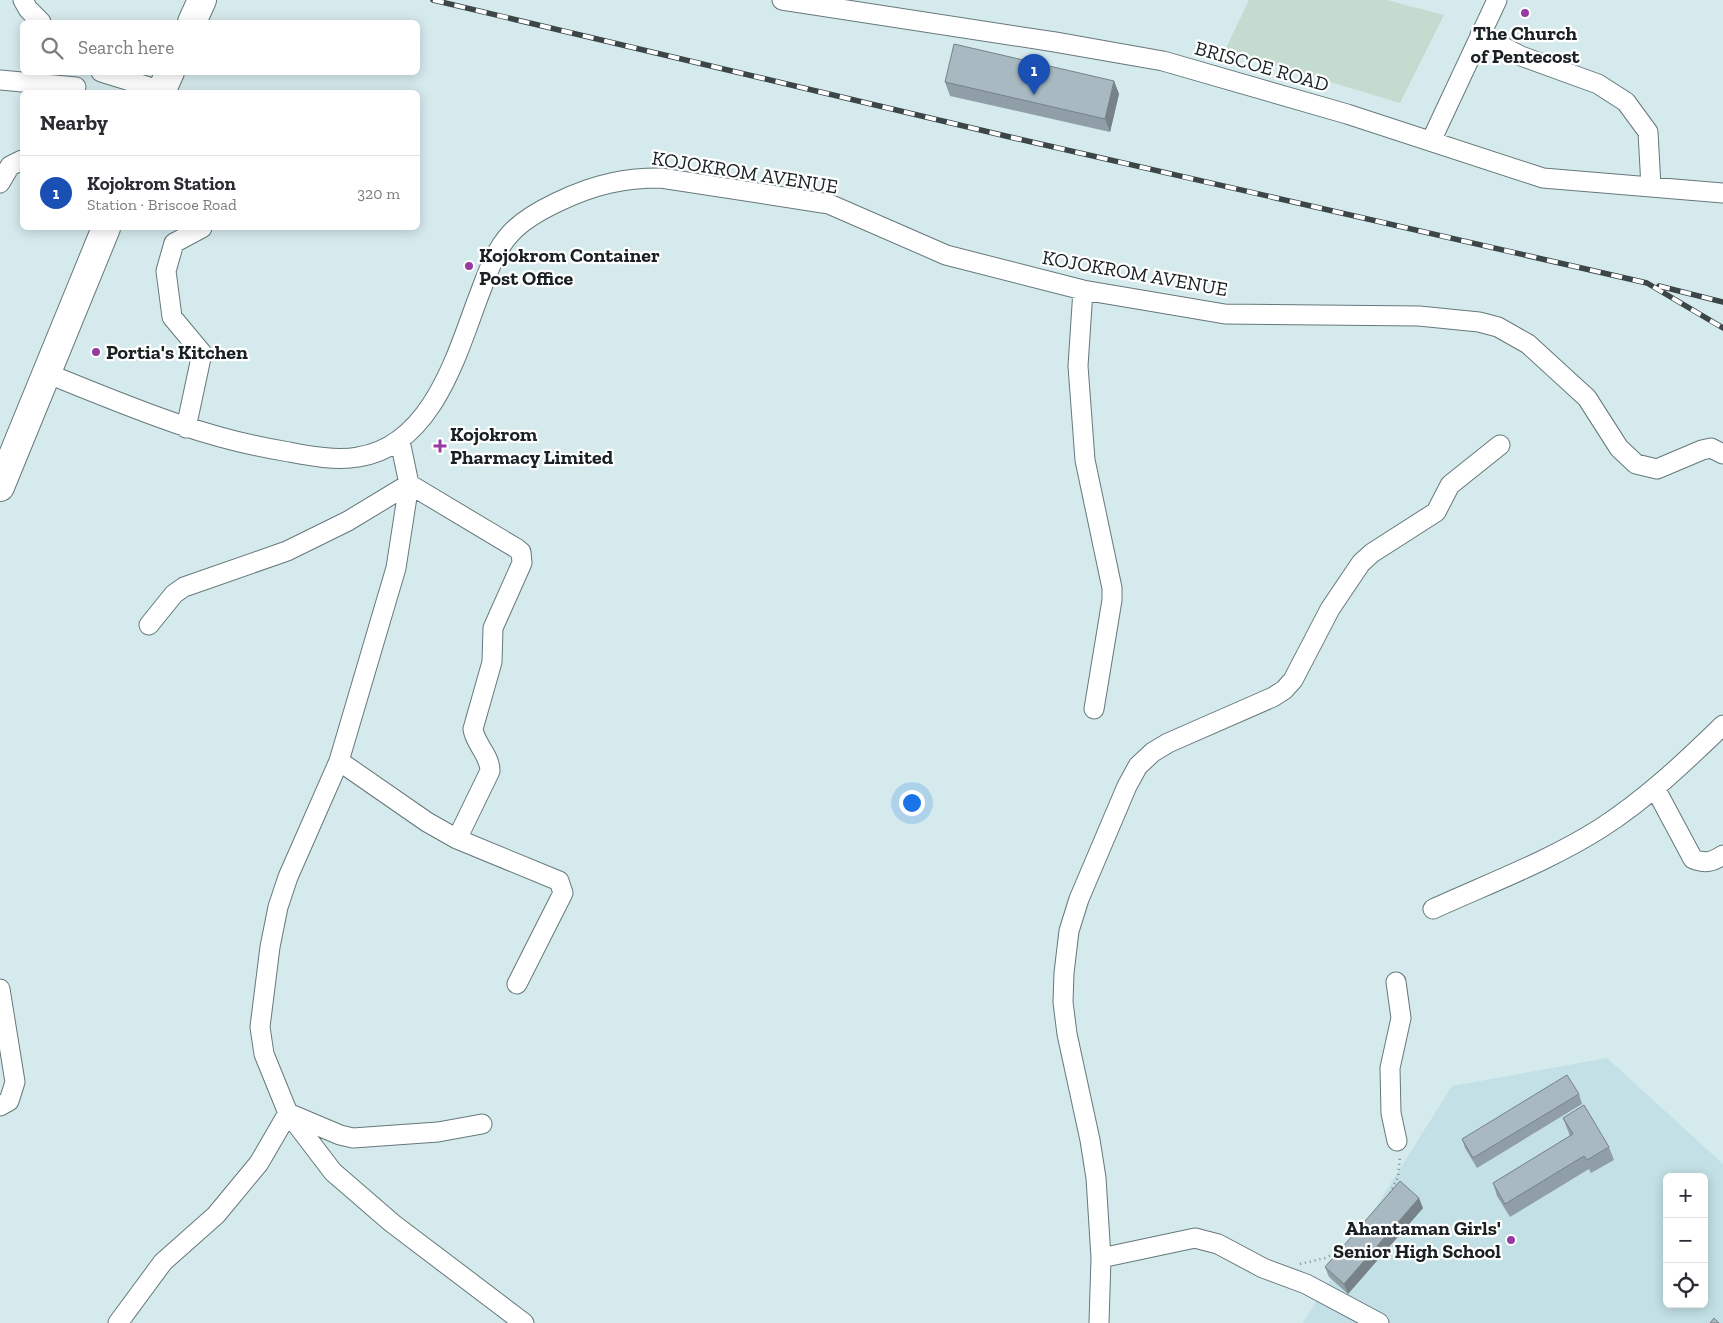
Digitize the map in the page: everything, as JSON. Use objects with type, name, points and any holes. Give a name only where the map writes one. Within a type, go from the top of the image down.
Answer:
[{"type":"highway","points":[[193,20],[202,0]]},
{"type":"highway","points":[[0,487],[8,446],[46,374],[105,230]]},
{"type":"street","points":[[23,0],[28,9],[39,20]]},
{"type":"street","name":"BRISCOE ROAD","points":[[782,0],[1055,42],[1163,61],[1348,114],[1542,178],[1723,193]]},
{"type":"street","points":[[1431,141],[1497,0]]},
{"type":"street","points":[[1480,35],[1521,56],[1598,84],[1626,102],[1648,132],[1652,187]]},
{"type":"street","points":[[116,75],[164,85]]},
{"type":"street","points":[[0,80],[77,84]]},
{"type":"street","points":[[0,183],[10,166],[20,161]]},
{"type":"street","name":"KOJOKROM AVENUE","points":[[46,374],[186,428],[252,446],[312,456],[357,458],[380,452],[400,441],[422,417],[444,383],[457,356],[494,256],[512,232],[533,216],[584,192],[610,183],[639,178],[661,178],[829,204],[946,255],[1083,290],[1225,314],[1419,316],[1479,322],[1498,327],[1528,344],[1587,398],[1619,448],[1636,464],[1658,469],[1702,450],[1711,448],[1723,454]]},
{"type":"street","points":[[186,428],[202,353],[172,316],[166,271],[174,243],[198,230]]},
{"type":"street","points":[[1083,290],[1078,366],[1085,453],[1112,588],[1112,600],[1094,709]]},
{"type":"street","points":[[400,441],[410,484],[396,568],[339,761],[288,877],[278,907],[270,947],[260,1027],[264,1054],[288,1113],[333,1172],[392,1223],[524,1323]]},
{"type":"street","points":[[1100,1323],[1101,1258],[1091,1150],[1066,1034],[1064,973],[1069,931],[1079,899],[1127,786],[1138,766],[1168,743],[1273,697],[1284,690],[1293,680],[1344,586],[1361,563],[1372,553],[1436,512],[1450,485],[1500,445]]},
{"type":"street","points":[[149,625],[174,594],[184,587],[287,551],[360,514],[410,484]]},
{"type":"street","points":[[410,484],[516,548],[522,558],[493,628],[493,657],[473,729],[475,737],[488,760],[490,771],[456,839]]},
{"type":"street","points":[[1434,909],[1562,851],[1602,827],[1655,788],[1723,725]]},
{"type":"street","points":[[339,761],[427,822],[456,839],[555,878],[563,886],[563,892],[518,984]]},
{"type":"street","points":[[1655,788],[1693,859],[1701,862],[1712,862],[1723,855]]},
{"type":"street","points":[[1396,982],[1401,1018],[1390,1068],[1391,1113],[1397,1141]]},
{"type":"street","points":[[0,989],[15,1082],[9,1101],[0,1106]]},
{"type":"street","points":[[288,1113],[340,1135],[353,1138],[438,1132],[482,1124]]},
{"type":"street","points":[[118,1323],[163,1262],[216,1215],[259,1163],[288,1113]]},
{"type":"street","points":[[1101,1258],[1195,1238],[1218,1244],[1272,1271],[1306,1284],[1380,1323]]},
{"type":"path","points":[[1385,1200],[1398,1177],[1401,1162],[1397,1141]]},
{"type":"path","points":[[1272,1271],[1325,1258],[1349,1244]]},
{"type":"shaded area","name":"Ahantaman Girls' Senior High School","points":[[1607,1058],[1723,1164],[1723,1323],[1303,1323],[1452,1086]]},
{"type":"green space","points":[[1249,0],[1387,0],[1444,15],[1400,103],[1225,50]]},
{"type":"building","points":[[954,44],[1114,81],[1105,119],[945,82]]},
{"type":"building","points":[[1567,1075],[1579,1094],[1473,1158],[1462,1139]]},
{"type":"building","points":[[1584,1105],[1609,1147],[1587,1160],[1584,1156],[1505,1204],[1493,1183],[1573,1134],[1563,1118]]},
{"type":"building","points":[[1400,1181],[1419,1198],[1344,1284],[1325,1267]]},
{"type":"building","points":[[1714,1318],[1719,1323],[1710,1323]]},
{"type":"railway","points":[[433,0],[1010,137],[1647,283],[1723,328]]},
{"type":"railway","points":[[1659,286],[1723,302]]},
{"type":"place","name":"The Church of Pentecost","points":[[1525,13]]},
{"type":"place","name":"Kojokrom Station","points":[[1034,95]]},
{"type":"place","name":"Kojokrom Container Post Office","points":[[469,266]]},
{"type":"place","name":"Portia's Kitchen","points":[[96,352]]},
{"type":"place","name":"Kojokrom Pharmacy Limited","points":[[440,446]]},
{"type":"place","name":"Ahantaman Girls' Senior High School","points":[[1511,1240]]}]
